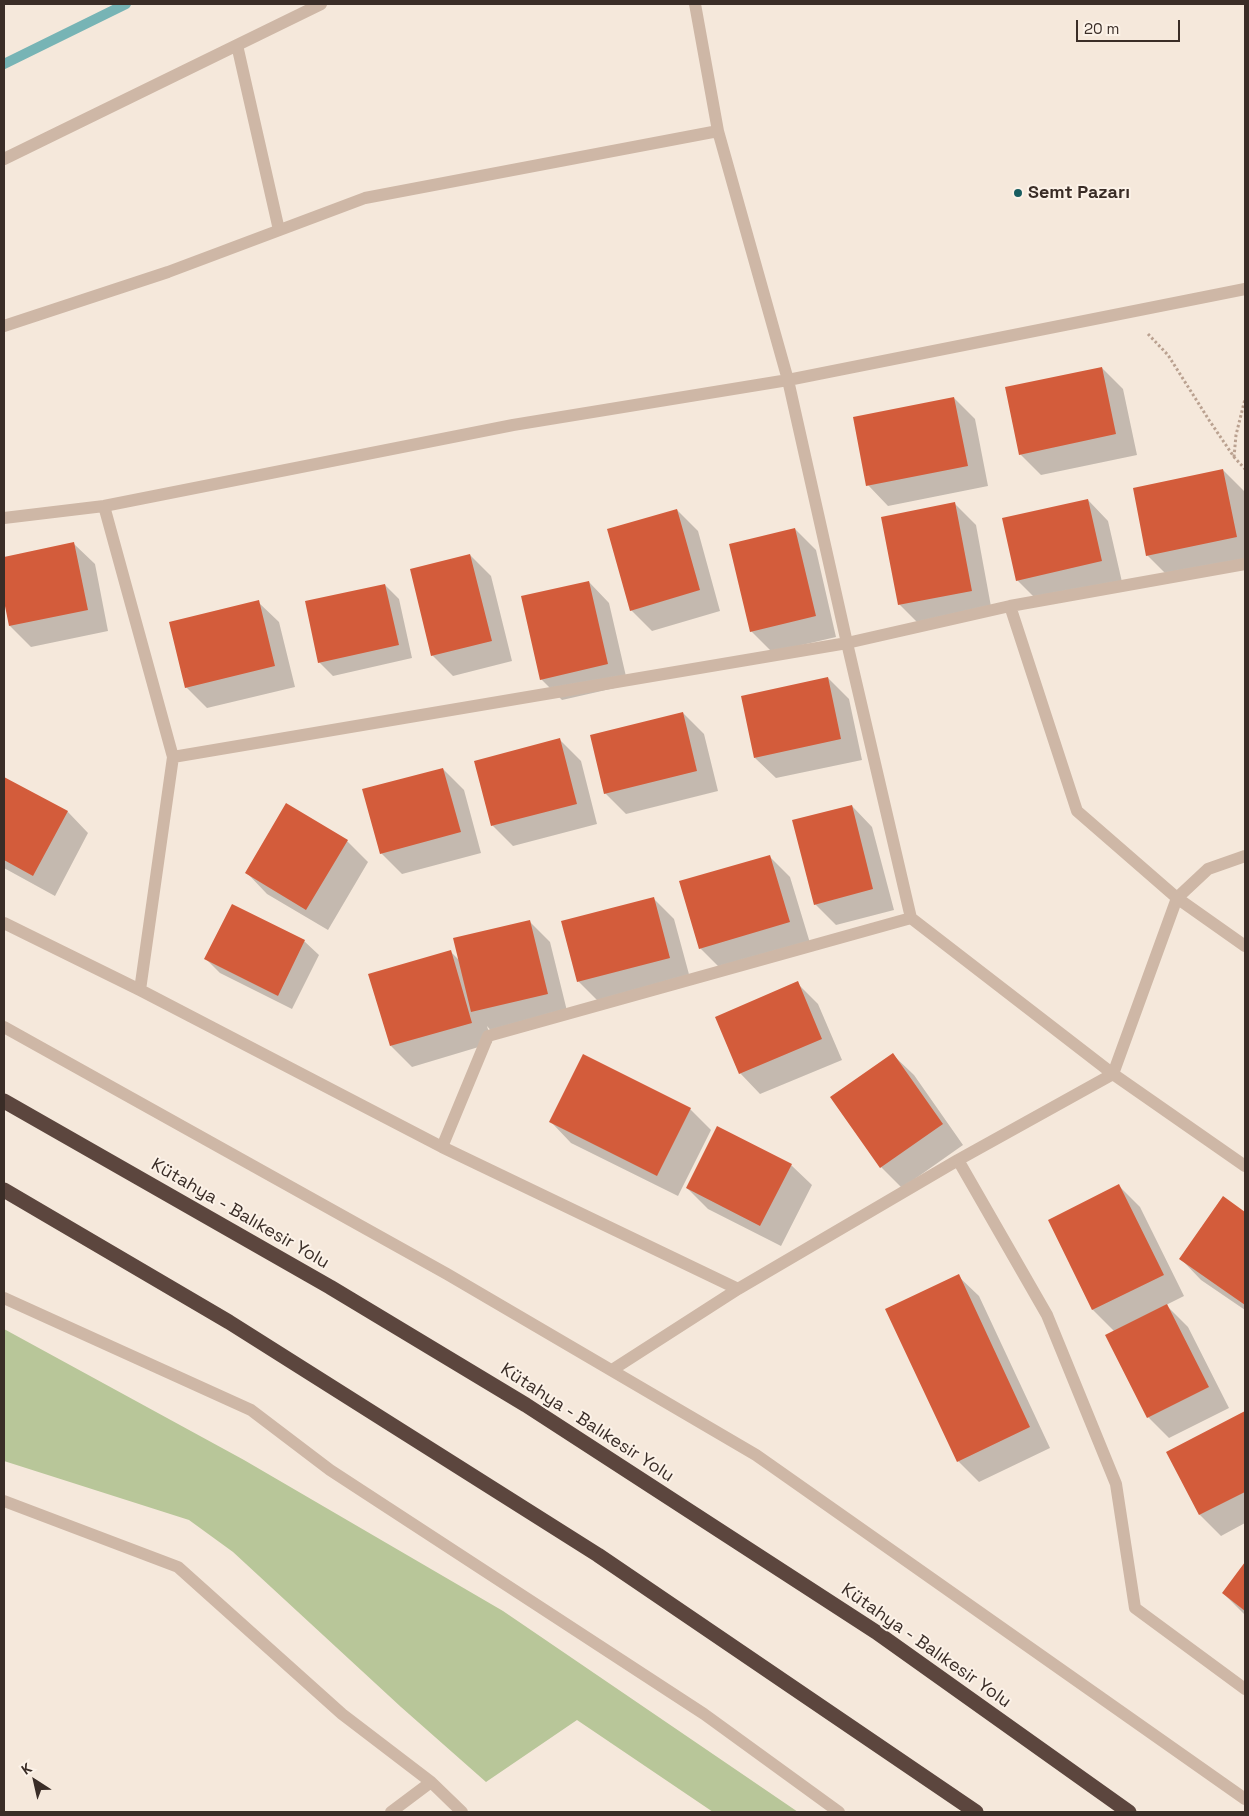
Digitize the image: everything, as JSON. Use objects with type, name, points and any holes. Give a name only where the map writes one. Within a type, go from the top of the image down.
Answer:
[{"type":"highway","name":"Kütahya - Balıkesir Yolu","points":[[4,1100],[330,1287],[526,1405],[876,1632],[1129,1812]]},
{"type":"highway","points":[[4,1192],[23,1200],[229,1322],[598,1555],[976,1812]]},
{"type":"street","points":[[4,159],[320,4]]},
{"type":"street","points":[[694,4],[718,131],[788,380],[911,918],[1113,1074],[1245,1166]]},
{"type":"street","points":[[237,45],[279,230]]},
{"type":"street","points":[[4,326],[168,272],[365,198],[718,131]]},
{"type":"street","points":[[4,518],[104,506],[513,425],[788,380],[1245,289]]},
{"type":"street","points":[[104,506],[173,757],[140,990]]},
{"type":"street","points":[[173,757],[847,643],[1010,606],[1245,564]]},
{"type":"street","points":[[1010,606],[1076,811],[1177,898],[1245,946]]},
{"type":"street","points":[[612,1370],[738,1289],[958,1160],[1113,1074],[1177,898],[1208,869],[1245,856]]},
{"type":"street","points":[[442,1147],[488,1036],[911,918]]},
{"type":"street","points":[[4,923],[140,990],[442,1147],[738,1289]]},
{"type":"street","points":[[4,1027],[438,1269],[756,1455],[1245,1799]]},
{"type":"street","points":[[958,1160],[1047,1315],[1116,1484],[1136,1608],[1245,1689]]},
{"type":"street","points":[[4,1298],[251,1410],[330,1470],[704,1714],[839,1812]]},
{"type":"street","points":[[4,1501],[178,1567],[342,1714],[431,1782],[462,1812]]},
{"type":"street","points":[[391,1812],[431,1782]]},
{"type":"path","points":[[1119,313],[1146,332],[1168,355],[1188,390],[1234,457],[1245,469]]},
{"type":"path","points":[[1234,457],[1236,435],[1245,398]]},
{"type":"green space","points":[[4,1329],[244,1460],[503,1611],[798,1812],[713,1812],[577,1720],[486,1782],[401,1707],[233,1552],[189,1520],[4,1461]]},
{"type":"building","points":[[1102,367],[1116,434],[1019,455],[1005,387]]},
{"type":"building","points":[[954,397],[968,466],[866,486],[853,417]]},
{"type":"building","points":[[1223,469],[1237,537],[1146,556],[1133,488]]},
{"type":"building","points":[[1088,499],[1102,561],[1016,581],[1002,518]]},
{"type":"building","points":[[955,502],[972,591],[898,605],[881,517]]},
{"type":"building","points":[[677,509],[700,590],[630,611],[607,529]]},
{"type":"building","points":[[795,528],[816,616],[750,632],[729,544]]},
{"type":"building","points":[[74,542],[88,610],[9,626],[4,601],[4,557]]},
{"type":"building","points":[[470,554],[492,641],[431,656],[410,569]]},
{"type":"building","points":[[589,581],[608,664],[540,680],[521,596]]},
{"type":"building","points":[[385,584],[399,645],[318,663],[305,601]]},
{"type":"building","points":[[259,600],[275,666],[185,688],[169,622]]},
{"type":"building","points":[[828,677],[841,739],[754,758],[741,696]]},
{"type":"building","points":[[683,712],[697,771],[604,794],[590,735]]},
{"type":"building","points":[[560,738],[577,804],[491,826],[474,761]]},
{"type":"building","points":[[443,768],[461,832],[380,854],[362,789]]},
{"type":"building","points":[[4,777],[68,811],[33,876],[4,860]]},
{"type":"building","points":[[286,803],[348,840],[306,910],[245,873]]},
{"type":"building","points":[[852,805],[873,889],[814,905],[792,820]]},
{"type":"building","points":[[770,855],[790,922],[699,949],[679,881]]},
{"type":"building","points":[[654,897],[670,958],[577,982],[561,921]]},
{"type":"building","points":[[232,904],[305,940],[278,996],[204,959]]},
{"type":"building","points":[[530,920],[548,994],[471,1012],[453,938]]},
{"type":"building","points":[[451,950],[472,1023],[390,1046],[368,974]]},
{"type":"building","points":[[798,981],[822,1039],[739,1074],[715,1017]]},
{"type":"building","points":[[893,1053],[943,1124],[880,1168],[830,1097]]},
{"type":"building","points":[[583,1054],[691,1108],[657,1176],[549,1122]]},
{"type":"building","points":[[717,1126],[792,1164],[760,1226],[686,1188]]},
{"type":"building","points":[[1119,1184],[1164,1275],[1092,1310],[1048,1220]]},
{"type":"building","points":[[1223,1196],[1245,1212],[1245,1305],[1179,1259]]},
{"type":"building","points":[[959,1274],[1030,1427],[957,1462],[885,1309]]},
{"type":"building","points":[[1167,1304],[1209,1387],[1147,1418],[1105,1335]]},
{"type":"building","points":[[1245,1411],[1245,1492],[1199,1515],[1166,1452]]},
{"type":"building","points":[[1245,1562],[1245,1611],[1222,1593]]},
{"type":"waterway","points":[[4,64],[126,4]]},
{"type":"place","name":"Semt Pazarı","points":[[1018,193]]}]
